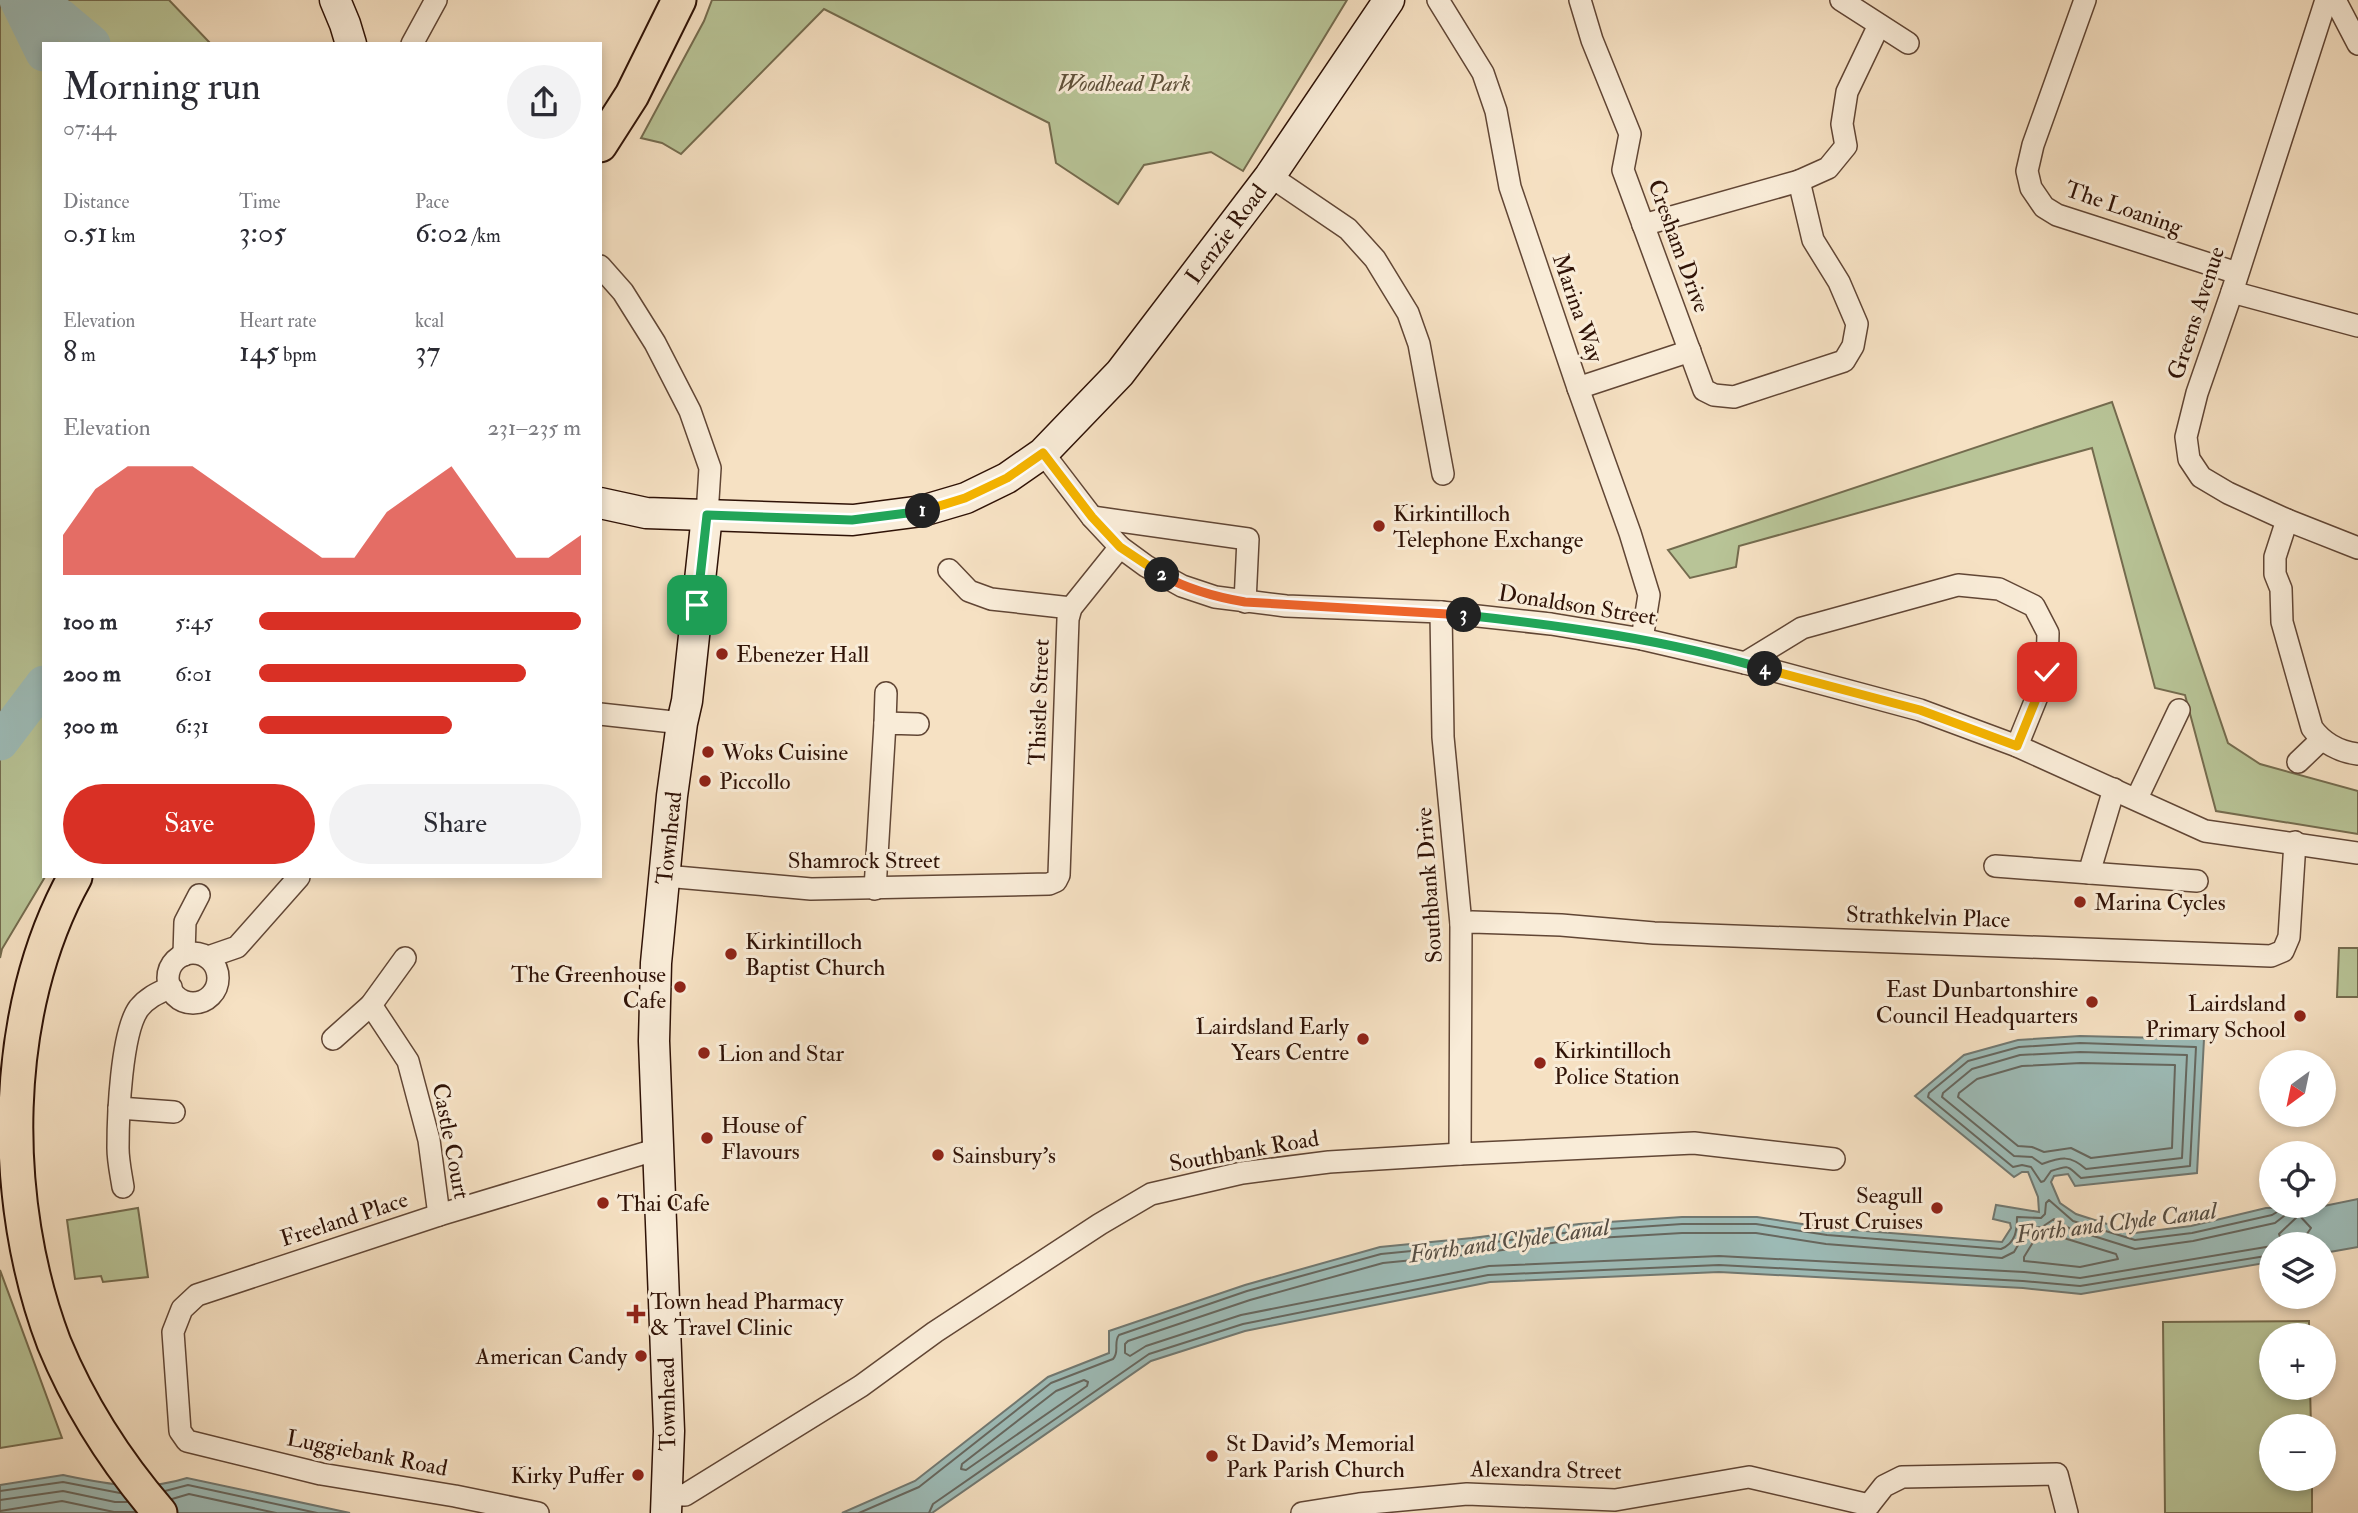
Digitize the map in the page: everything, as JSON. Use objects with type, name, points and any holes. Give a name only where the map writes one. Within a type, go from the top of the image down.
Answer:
[{"type":"main road","points":[[335,0],[350,42]]},
{"type":"main road","points":[[602,142],[632,95],[679,0]]},
{"type":"main road","name":"Lenzie Road","points":[[1043,453],[1120,373],[1270,176],[1390,0]]},
{"type":"main road","points":[[602,503],[646,513],[852,520],[922,511],[965,498],[1007,478],[1043,453]]},
{"type":"main road","name":"Townhead","points":[[666,1504],[667,1357],[654,1041],[656,963],[707,515]]},
{"type":"main road","points":[[75,878],[43,948],[26,1013],[15,1089],[14,1161],[23,1234],[43,1311],[68,1374],[106,1441],[160,1513]]},
{"type":"street","points":[[413,42],[436,0]]},
{"type":"street","name":"Marina Way","points":[[1438,0],[1483,73],[1496,111],[1510,187],[1649,595],[1642,639]]},
{"type":"street","name":"Cresham Drive","points":[[1580,0],[1592,40],[1630,134],[1623,170],[1704,390],[1714,395],[1734,397],[1844,361],[1853,346],[1857,324],[1839,282],[1813,240],[1799,181]]},
{"type":"street","points":[[1840,0],[1908,43]]},
{"type":"street","name":"The Loaning","points":[[2085,0],[2033,145],[2027,171],[2031,188],[2044,207],[2057,215],[2235,283],[2358,326]]},
{"type":"street","name":"Greens Avenue","points":[[2326,0],[2197,393],[2186,437],[2189,459],[2201,477],[2228,493],[2287,520],[2358,548]]},
{"type":"street","points":[[2335,0],[2358,44]]},
{"type":"street","points":[[1643,225],[1799,181],[1828,168],[1846,146],[1842,124],[1847,92],[1880,25]]},
{"type":"street","points":[[1270,176],[1348,229],[1375,259],[1408,313],[1419,344],[1443,474]]},
{"type":"street","points":[[602,268],[623,292],[655,343],[690,411],[710,468],[707,515]]},
{"type":"street","points":[[1578,387],[1690,351]]},
{"type":"street","name":"Donaldson Street","points":[[1043,453],[1092,517],[1120,547],[1146,566],[1182,586],[1215,597],[1245,602],[1441,612],[1551,624],[1642,639],[1745,663],[1920,710],[2017,746],[2205,831],[2358,853]]},
{"type":"street","points":[[1092,517],[1248,539],[1245,602]]},
{"type":"street","points":[[2287,520],[2275,557],[2275,574],[2281,589],[2282,622],[2312,728],[2321,740],[2358,754]]},
{"type":"street","points":[[949,570],[969,591],[991,599],[1071,608],[1120,547]]},
{"type":"street","points":[[1745,663],[1802,628],[1958,585],[1999,589],[2034,606],[2048,633],[2047,672],[2017,746]]},
{"type":"street","name":"Thistle Street","points":[[1059,875],[1068,620],[1071,608]]},
{"type":"street","name":"Southbank Drive","points":[[1441,612],[1443,737],[1461,924],[1460,1153]]},
{"type":"street","points":[[875,889],[886,693]]},
{"type":"street","points":[[2137,798],[2179,710]]},
{"type":"street","points":[[602,714],[682,723]]},
{"type":"street","points":[[885,723],[918,724]]},
{"type":"street","points":[[2298,762],[2321,740]]},
{"type":"street","points":[[2089,873],[2113,789]]},
{"type":"street","name":"Strathkelvin Place","points":[[1461,924],[1472,922],[1562,925],[1654,933],[2271,956],[2283,951],[2289,937],[2295,842]]},
{"type":"street","points":[[1995,866],[2197,881]]},
{"type":"street","name":"Shamrock Street","points":[[665,876],[811,890],[1049,884],[1056,881],[1059,875]]},
{"type":"street","points":[[208,957],[237,947],[298,878]]},
{"type":"street","points":[[184,955],[185,922],[199,895]]},
{"type":"street","points":[[192,953],[208,957],[214,963],[218,979],[216,987],[205,999],[197,1002],[181,999],[170,987],[172,964],[184,955],[192,953]]},
{"type":"street","points":[[333,1039],[371,1005],[405,958]]},
{"type":"street","points":[[123,1186],[118,1151],[119,1108],[131,1025],[138,1010],[150,997],[170,987]]},
{"type":"street","name":"Castle Court","points":[[371,1005],[408,1061],[429,1140],[439,1215]]},
{"type":"street","points":[[119,1108],[174,1112]]},
{"type":"street","name":"Southbank Road","points":[[666,1504],[685,1495],[861,1386],[935,1332],[1100,1224],[1151,1194],[1242,1173],[1329,1162],[1460,1153],[1694,1143],[1834,1159]]},
{"type":"street","name":"Freeland Place","points":[[187,1441],[180,1431],[173,1332],[182,1308],[197,1295],[439,1215],[658,1149]]},
{"type":"street","name":"Luggiebank Road","points":[[187,1441],[321,1474],[538,1513]]},
{"type":"street","points":[[1869,1509],[1884,1486],[1902,1477],[2057,1474],[2067,1513]]},
{"type":"street","name":"Alexandra Street","points":[[1302,1513],[1359,1504],[1467,1494],[1615,1500],[1749,1477],[1869,1509]]},
{"type":"green space","points":[[0,0],[169,0],[209,42],[42,42],[42,878],[44,878],[2,949],[0,958]]},
{"type":"green space","name":"Woodhead Park","points":[[712,0],[1347,0],[1243,171],[1211,152],[1144,165],[1118,204],[1056,163],[1049,123],[824,9],[681,154],[662,143],[641,138],[704,21]]},
{"type":"green space","points":[[2112,402],[2228,743],[2260,764],[2358,791],[2358,834],[2216,811],[2185,695],[2155,688],[2092,448],[1739,546],[1736,567],[1690,578],[1668,550]]},
{"type":"green space","points":[[2339,948],[2358,948],[2358,997],[2337,997]]},
{"type":"green space","points":[[138,1208],[148,1277],[103,1282],[101,1276],[75,1279],[67,1220]]},
{"type":"green space","points":[[0,1270],[62,1438],[0,1448]]},
{"type":"green space","points":[[2309,1321],[2259,1323],[2259,1400],[2310,1400],[2311,1414],[2259,1414],[2259,1491],[2312,1491],[2312,1513],[2165,1513],[2163,1322]]},
{"type":"water","name":"Forth and Clyde Canal","points":[[2080,1036],[2204,1039],[2197,1173],[2075,1186],[2068,1174],[2054,1176],[2051,1182],[2060,1203],[2076,1214],[2135,1233],[2191,1226],[2259,1210],[2259,1218],[2336,1218],[2336,1204],[2358,1199],[2358,1247],[2336,1251],[2336,1232],[2259,1232],[2259,1264],[2081,1294],[2023,1288],[1719,1272],[1490,1282],[1245,1331],[1151,1361],[932,1513],[842,1513],[915,1481],[1048,1377],[1109,1353],[1109,1331],[1245,1285],[1380,1247],[1579,1224],[1682,1217],[1757,1217],[1828,1228],[2002,1242],[2011,1228],[2010,1223],[1993,1219],[1996,1205],[2039,1212],[2038,1197],[2028,1172],[2014,1177],[1915,1096],[1964,1055],[2018,1040]]},
{"type":"water","points":[[63,1475],[110,1484],[140,1486],[187,1478],[350,1513],[0,1513],[0,1485]]},
{"type":"waterway","points":[[18,0],[42,49]]},
{"type":"waterway","points":[[32,0],[60,17],[90,42]]},
{"type":"waterway","points":[[0,742],[42,687]]},
{"type":"place","name":"Kirkintilloch Telephone Exchange","points":[[1379,526]]},
{"type":"place","name":"Ebenezer Hall","points":[[722,654]]},
{"type":"place","name":"Woks Cuisine","points":[[708,752]]},
{"type":"place","name":"Piccollo","points":[[705,781]]},
{"type":"place","name":"Marina Cycles","points":[[2080,902]]},
{"type":"place","name":"Kirkintilloch Baptist Church","points":[[731,954]]},
{"type":"place","name":"The Greenhouse Cafe","points":[[680,987]]},
{"type":"place","name":"East Dunbartonshire Council Headquarters","points":[[2092,1002]]},
{"type":"place","name":"Lairdsland Primary School","points":[[2300,1016]]},
{"type":"place","name":"Lairdsland Early Years Centre","points":[[1363,1039]]},
{"type":"place","name":"Lion and Star","points":[[704,1053]]},
{"type":"place","name":"Kirkintilloch Police Station","points":[[1540,1063]]},
{"type":"place","name":"House of Flavours","points":[[707,1138]]},
{"type":"place","name":"Sainsbury's","points":[[938,1155]]},
{"type":"place","name":"Thai Cafe","points":[[603,1203]]},
{"type":"place","name":"Seagull Trust Cruises","points":[[1937,1208]]},
{"type":"place","name":"Town head Pharmacy & Travel Clinic","points":[[636,1314]]},
{"type":"place","name":"American Candy","points":[[641,1356]]},
{"type":"place","name":"St David's Memorial Park Parish Church","points":[[1212,1456]]},
{"type":"place","name":"Kirky Puffer","points":[[638,1475]]},
{"type":"route","points":[[697,605],[707,515],[852,520],[922,511],[965,498],[1007,478],[1043,453],[1092,517],[1120,547],[1146,566],[1182,586],[1215,597],[1286,606],[1441,612],[1551,624],[1642,639],[1745,663],[1920,710],[2017,746],[2047,672]]}]
